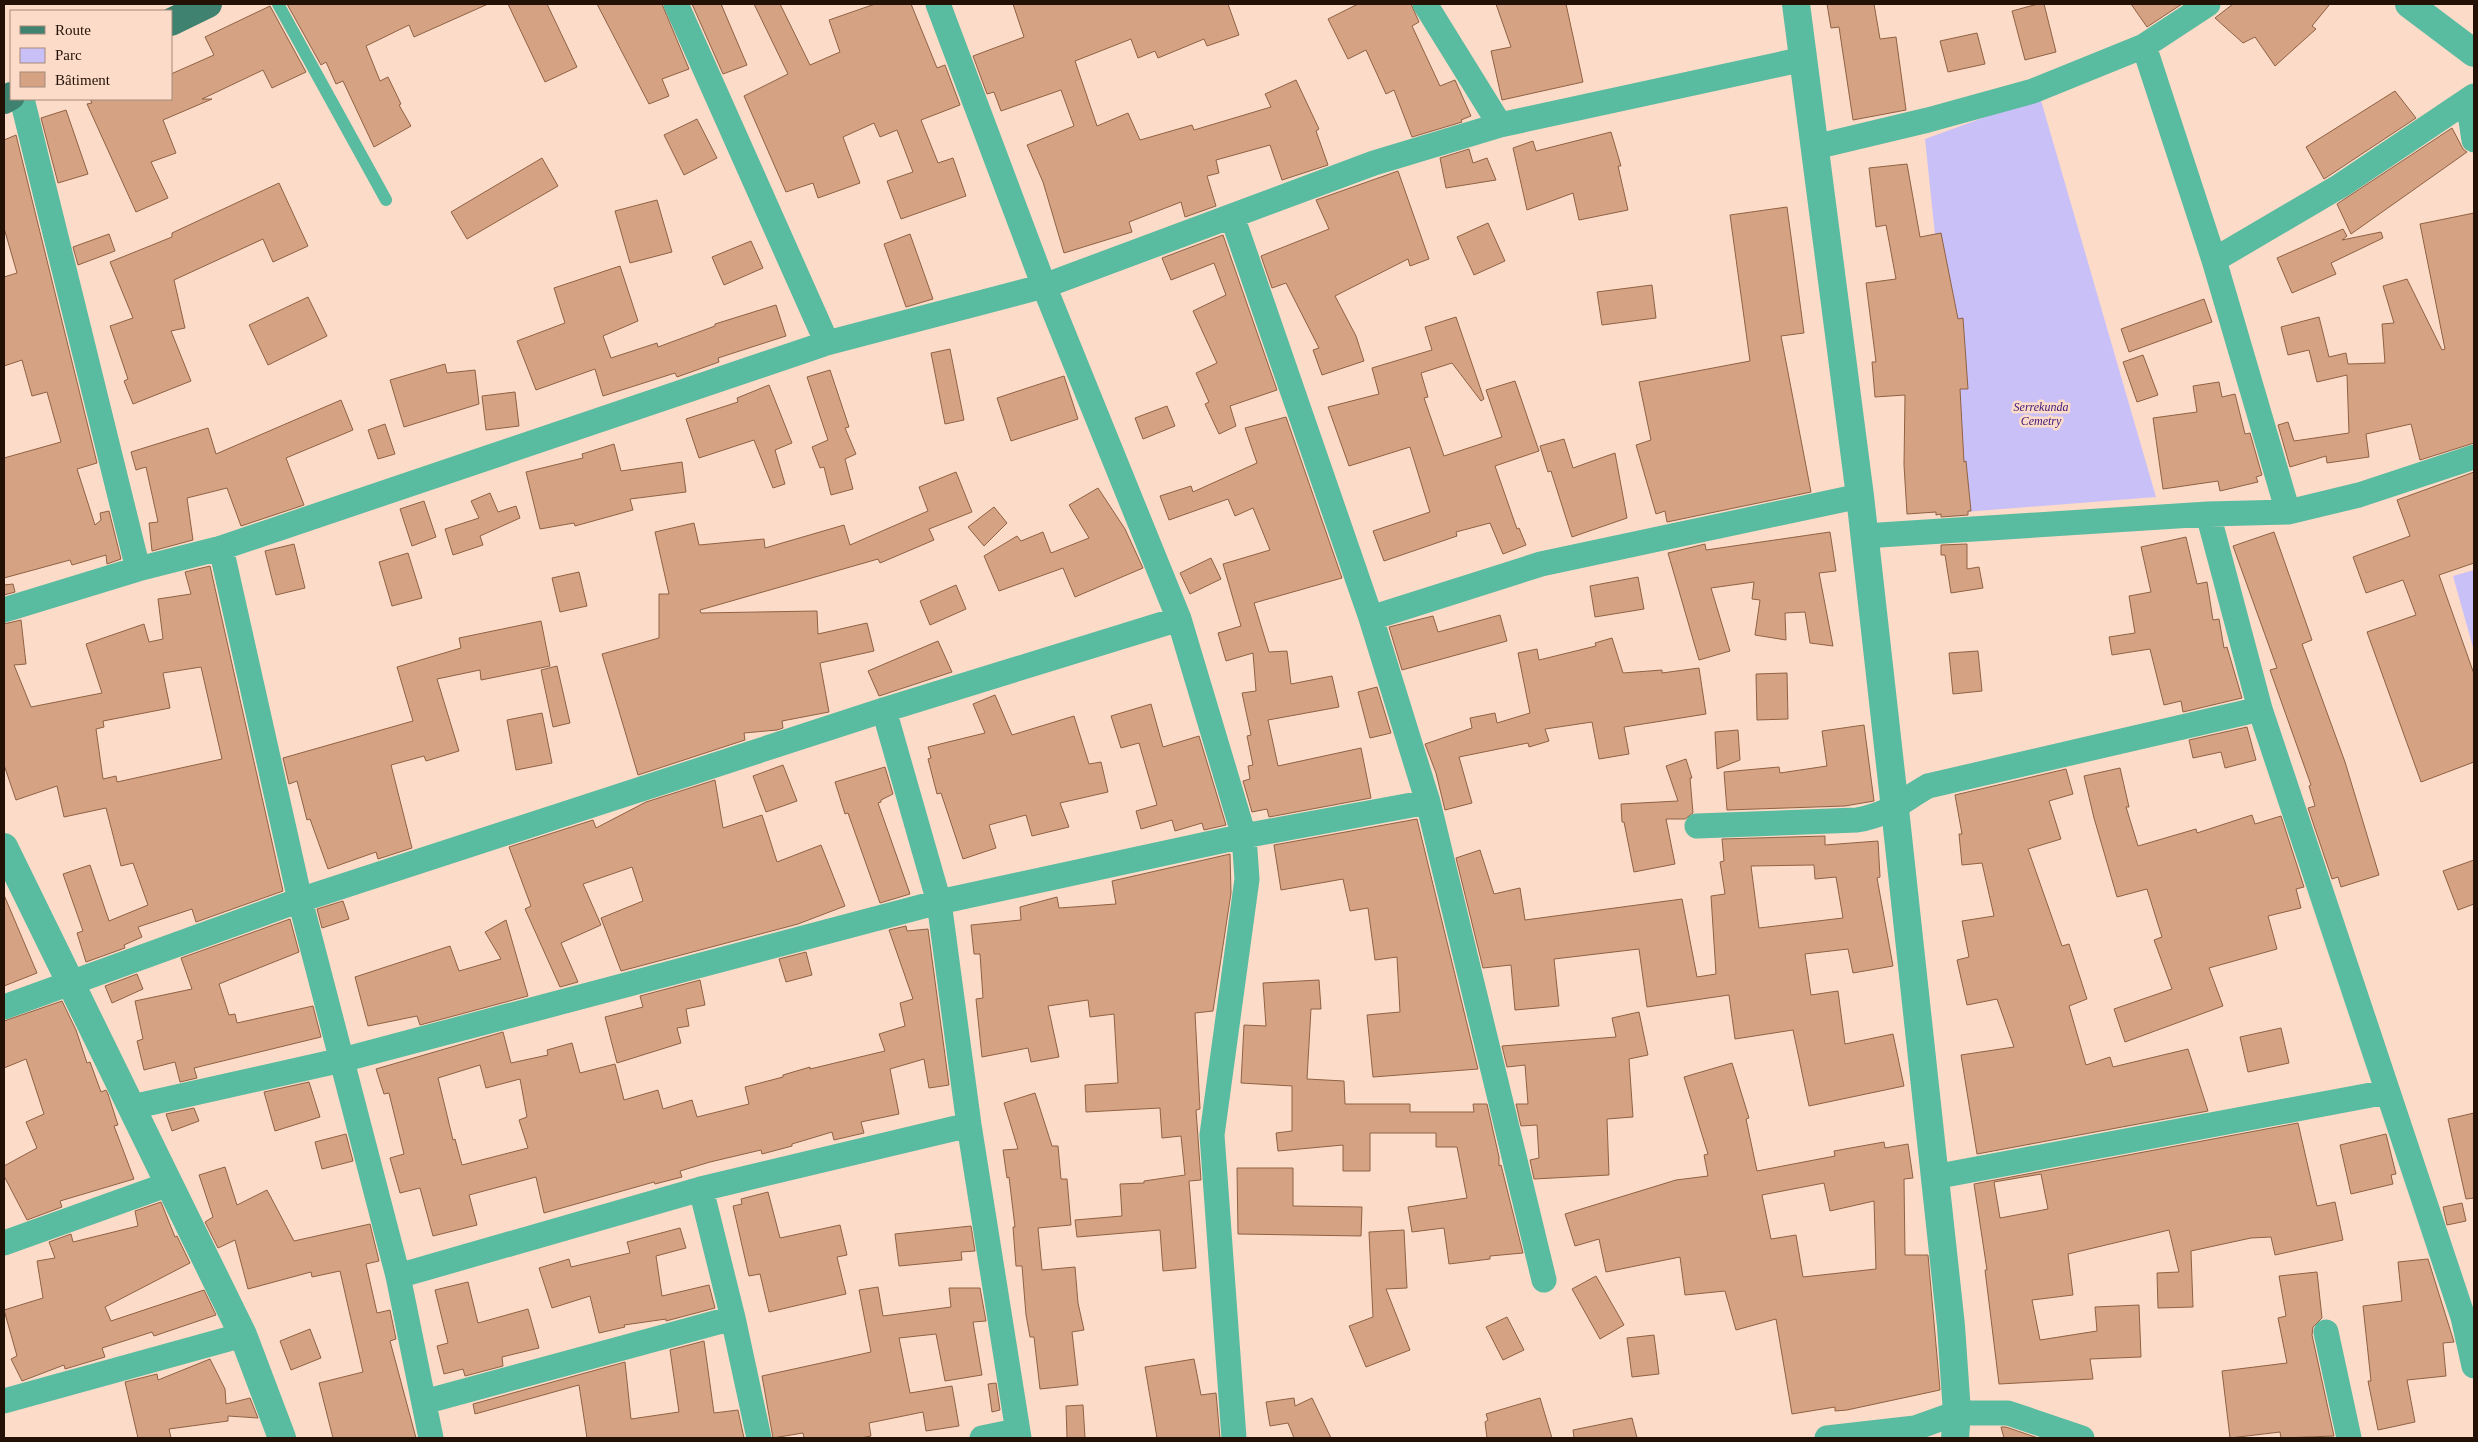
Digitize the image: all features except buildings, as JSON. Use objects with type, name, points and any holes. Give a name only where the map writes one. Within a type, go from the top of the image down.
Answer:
[{"type":"street","points":[[676,4],[828,343]]},
{"type":"street","points":[[938,4],[1044,286],[1179,619],[1244,836],[1247,879],[1212,1135],[1234,1438]]},
{"type":"street","points":[[1425,4],[1500,125]]},
{"type":"street","points":[[1796,4],[1860,496],[1951,1326],[1956,1426]]},
{"type":"street","points":[[1816,147],[1928,120],[2033,91],[2144,46],[2208,4]]},
{"type":"street","points":[[2409,4],[2474,53]]},
{"type":"street","points":[[2144,46],[2214,260],[2288,512]]},
{"type":"street","points":[[4,610],[138,569],[221,548],[828,343],[1044,286],[1374,163],[1500,125],[1804,59]]},
{"type":"street","points":[[2214,260],[2340,186],[2471,99],[2474,140]]},
{"type":"street","points":[[22,100],[138,569]]},
{"type":"street","points":[[1232,216],[1371,618],[1428,802],[1544,1280]]},
{"type":"street","points":[[1864,536],[2208,514],[2288,512],[2359,494],[2474,457]]},
{"type":"street","points":[[1371,618],[1541,564],[1860,496]]},
{"type":"street","points":[[2208,514],[2260,710],[2387,1092],[2469,1315],[2474,1366]]},
{"type":"street","points":[[221,548],[300,900],[398,1276],[432,1438]]},
{"type":"street","points":[[4,1007],[300,900],[884,710],[1179,619]]},
{"type":"street","points":[[884,710],[939,902],[969,1125],[1017,1435],[982,1438]]},
{"type":"street","points":[[1697,826],[1857,820],[1876,816],[1894,809],[1928,786],[2260,710]]},
{"type":"street","points":[[132,1107],[342,1060],[939,902],[1244,836],[1428,802]]},
{"type":"street","points":[[4,847],[243,1335],[282,1438]]},
{"type":"street","points":[[1934,1177],[2387,1092]]},
{"type":"street","points":[[398,1276],[702,1189],[969,1125]]},
{"type":"street","points":[[4,1243],[169,1184]]},
{"type":"street","points":[[702,1189],[759,1438]]},
{"type":"street","points":[[424,1402],[733,1318]]},
{"type":"street","points":[[2326,1332],[2348,1438]]},
{"type":"street","points":[[4,1401],[243,1335]]},
{"type":"street","points":[[1827,1438],[1915,1428],[1956,1426],[2008,1413],[2082,1438]]},
{"type":"lane","points":[[278,4],[386,200]]},
{"type":"green space","name":"Serrekunda Cemetry","points":[[2040,97],[2156,497],[1964,512],[1925,139]]},
{"type":"green space","points":[[2474,570],[2474,651],[2453,576]]}]
